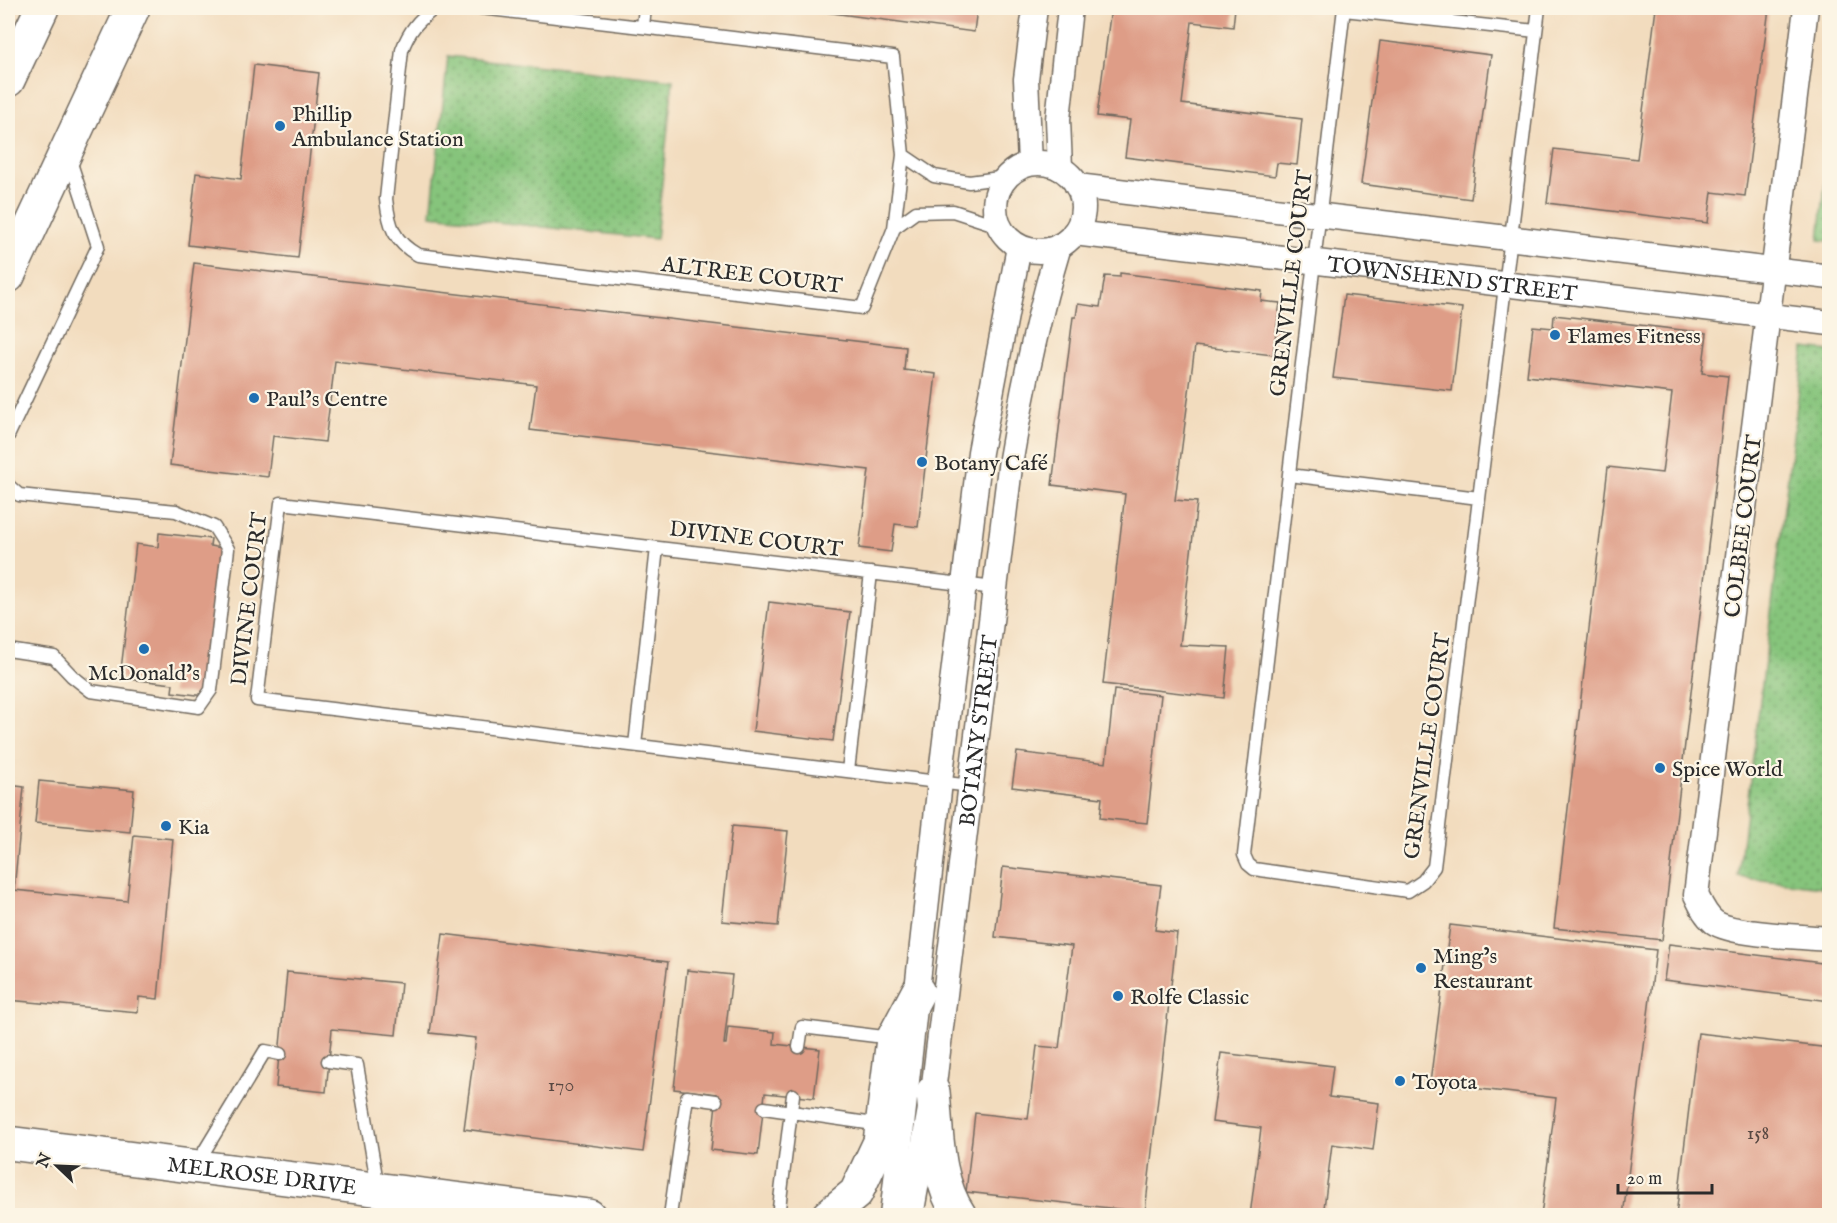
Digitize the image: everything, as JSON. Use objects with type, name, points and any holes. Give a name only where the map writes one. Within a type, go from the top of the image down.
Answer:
[{"type":"main road","points":[[8,80],[42,8]]},
{"type":"main road","points":[[8,276],[66,147],[133,8]]},
{"type":"main road","points":[[828,1215],[856,1193],[880,1142],[893,1039],[918,992]]},
{"type":"main road","points":[[933,1092],[941,1167],[953,1205],[960,1215]]},
{"type":"main road","name":"MELROSE DRIVE","points":[[8,1143],[589,1215]]},
{"type":"street","points":[[1030,163],[1026,79],[1035,8]]},
{"type":"street","points":[[1060,168],[1058,119],[1070,8]]},
{"type":"street","name":"COLBEE COURT","points":[[1806,8],[1696,895],[1704,912],[1714,923],[1731,930],[1830,939]]},
{"type":"street","points":[[1030,163],[1045,163],[1060,168],[1070,176],[1082,197],[1083,210],[1080,222],[1066,240],[1039,251],[1019,247],[1004,235],[995,209],[995,200],[1001,183],[1013,171],[1030,163]]},
{"type":"street","name":"TOWNSHEND STREET","points":[[1077,186],[1830,276]]},
{"type":"street","name":"TOWNSHEND STREET","points":[[1066,240],[1314,262],[1830,323]]},
{"type":"street","name":"BOTANY STREET","points":[[911,1215],[933,1092],[1011,459],[1021,399],[1044,294],[1066,240]]},
{"type":"street","name":"BOTANY STREET","points":[[892,1215],[940,782],[980,452],[1019,247]]},
{"type":"lane","name":"ALTREE COURT","points":[[435,8],[420,18],[408,33],[402,50],[386,199],[388,217],[394,234],[405,248],[418,255],[862,308],[894,228],[903,155],[893,57],[481,8]]},
{"type":"lane","points":[[643,26],[645,8]]},
{"type":"lane","name":"GRENVILLE COURT","points":[[1344,9],[1244,855],[1248,864],[1254,869],[1408,891],[1423,881],[1434,867],[1539,8]]},
{"type":"lane","points":[[1344,9],[1536,31]]},
{"type":"lane","points":[[8,436],[98,246],[66,147]]},
{"type":"lane","points":[[903,155],[934,176],[969,182],[1007,177]]},
{"type":"lane","points":[[894,228],[916,212],[953,211],[999,226]]},
{"type":"lane","points":[[1289,475],[1479,498]]},
{"type":"lane","points":[[8,484],[20,495],[176,511],[214,527],[228,549],[211,690],[199,707],[91,691],[72,676],[54,657],[8,650]]},
{"type":"lane","name":"DIVINE COURT","points":[[971,786],[257,700],[281,503],[995,588]]},
{"type":"lane","points":[[635,745],[657,548]]},
{"type":"lane","name":"DIVINE COURT","points":[[848,771],[871,573]]},
{"type":"lane","points":[[800,1047],[802,1027],[893,1039]]},
{"type":"lane","points":[[195,1166],[265,1051],[280,1053]]},
{"type":"lane","points":[[328,1061],[357,1065],[378,1189]]},
{"type":"lane","points":[[778,1215],[793,1095]]},
{"type":"lane","points":[[670,1215],[687,1096],[716,1101]]},
{"type":"lane","points":[[764,1108],[882,1125]]},
{"type":"green space","points":[[448,56],[673,80],[656,239],[431,215]]},
{"type":"green space","points":[[1829,149],[1830,241],[1819,240]]},
{"type":"green space","points":[[1804,348],[1830,351],[1829,888],[1738,877]]},
{"type":"building","points":[[795,8],[977,8],[974,32]]},
{"type":"building","points":[[1111,8],[1235,8],[1233,27],[1192,22],[1182,104],[1302,119],[1297,165],[1277,163],[1275,176],[1125,157],[1130,120],[1097,116]]},
{"type":"building","points":[[1656,8],[1769,8],[1745,196],[1712,192],[1708,223],[1547,203],[1554,149],[1637,159]]},
{"type":"building","points":[[1380,41],[1491,55],[1471,199],[1361,184]]},
{"type":"building","points":[[254,65],[319,73],[298,258],[188,245],[196,173],[241,179]]},
{"type":"building","points":[[194,263],[906,347],[904,370],[936,374],[918,527],[895,524],[891,552],[859,548],[869,470],[530,430],[536,385],[335,361],[325,442],[273,436],[268,477],[170,465]]},
{"type":"building","points":[[1120,273],[1262,291],[1261,301],[1280,303],[1273,355],[1195,346],[1175,500],[1197,502],[1180,645],[1229,647],[1224,698],[1103,684],[1125,494],[1052,485],[1073,317],[1076,317],[1078,304],[1100,307],[1105,276],[1120,277]]},
{"type":"building","points":[[1344,295],[1462,308],[1452,391],[1333,378]]},
{"type":"building","points":[[1554,315],[1707,333],[1702,373],[1728,376],[1662,940],[1554,928],[1608,467],[1662,473],[1672,393],[1527,376],[1533,326],[1553,328]]},
{"type":"building","points":[[159,533],[211,539],[210,546],[222,548],[205,696],[172,692],[173,684],[120,678],[136,544],[158,547]]},
{"type":"building","points":[[769,602],[850,612],[833,741],[753,731]]},
{"type":"building","points":[[1114,690],[1161,695],[1147,823],[1100,818],[1102,798],[1012,787],[1017,752],[1106,763]]},
{"type":"building","points":[[39,781],[134,790],[130,832],[35,823]]},
{"type":"building","points":[[8,785],[24,787],[14,890],[127,901],[134,835],[173,839],[158,999],[139,997],[138,1012],[8,1000]]},
{"type":"building","points":[[732,826],[788,831],[778,926],[722,921]]},
{"type":"building","name":"Rolfe Classic","points":[[1003,867],[1161,885],[1155,930],[1177,933],[1145,1212],[966,1192],[975,1113],[1028,1119],[1037,1046],[1059,1048],[1072,946],[995,937]]},
{"type":"building","points":[[1450,925],[1656,950],[1623,1216],[1541,1216],[1556,1098],[1430,1083]]},
{"type":"building","points":[[443,934],[668,962],[643,1152],[464,1129],[476,1038],[430,1033]]},
{"type":"building","points":[[1669,944],[1830,964],[1830,1001],[1664,980]]},
{"type":"building","points":[[687,970],[732,975],[724,1044],[726,1044],[728,1027],[775,1032],[774,1044],[820,1049],[814,1098],[765,1093],[758,1155],[711,1150],[717,1094],[674,1089]]},
{"type":"building","points":[[287,972],[401,983],[396,1035],[332,1029],[326,1092],[276,1087]]},
{"type":"building","points":[[1698,1033],[1830,1048],[1830,1216],[1676,1216]]},
{"type":"building","points":[[1221,1053],[1333,1066],[1329,1097],[1379,1103],[1373,1150],[1332,1144],[1323,1216],[1250,1216],[1261,1128],[1212,1122]]},
{"type":"place","name":"Phillip Ambulance Station","points":[[280,126]]},
{"type":"place","name":"Flames Fitness","points":[[1555,335]]},
{"type":"place","name":"Paul’s Centre","points":[[254,398]]},
{"type":"place","name":"Botany Café","points":[[922,462]]},
{"type":"place","name":"McDonald's","points":[[144,649]]},
{"type":"place","name":"Spice World","points":[[1660,768]]},
{"type":"place","name":"Kia","points":[[166,826]]},
{"type":"place","name":"Ming’s Restaurant","points":[[1421,968]]},
{"type":"place","name":"Rolfe Classic","points":[[1118,996]]},
{"type":"place","name":"Toyota","points":[[1400,1081]]}]
